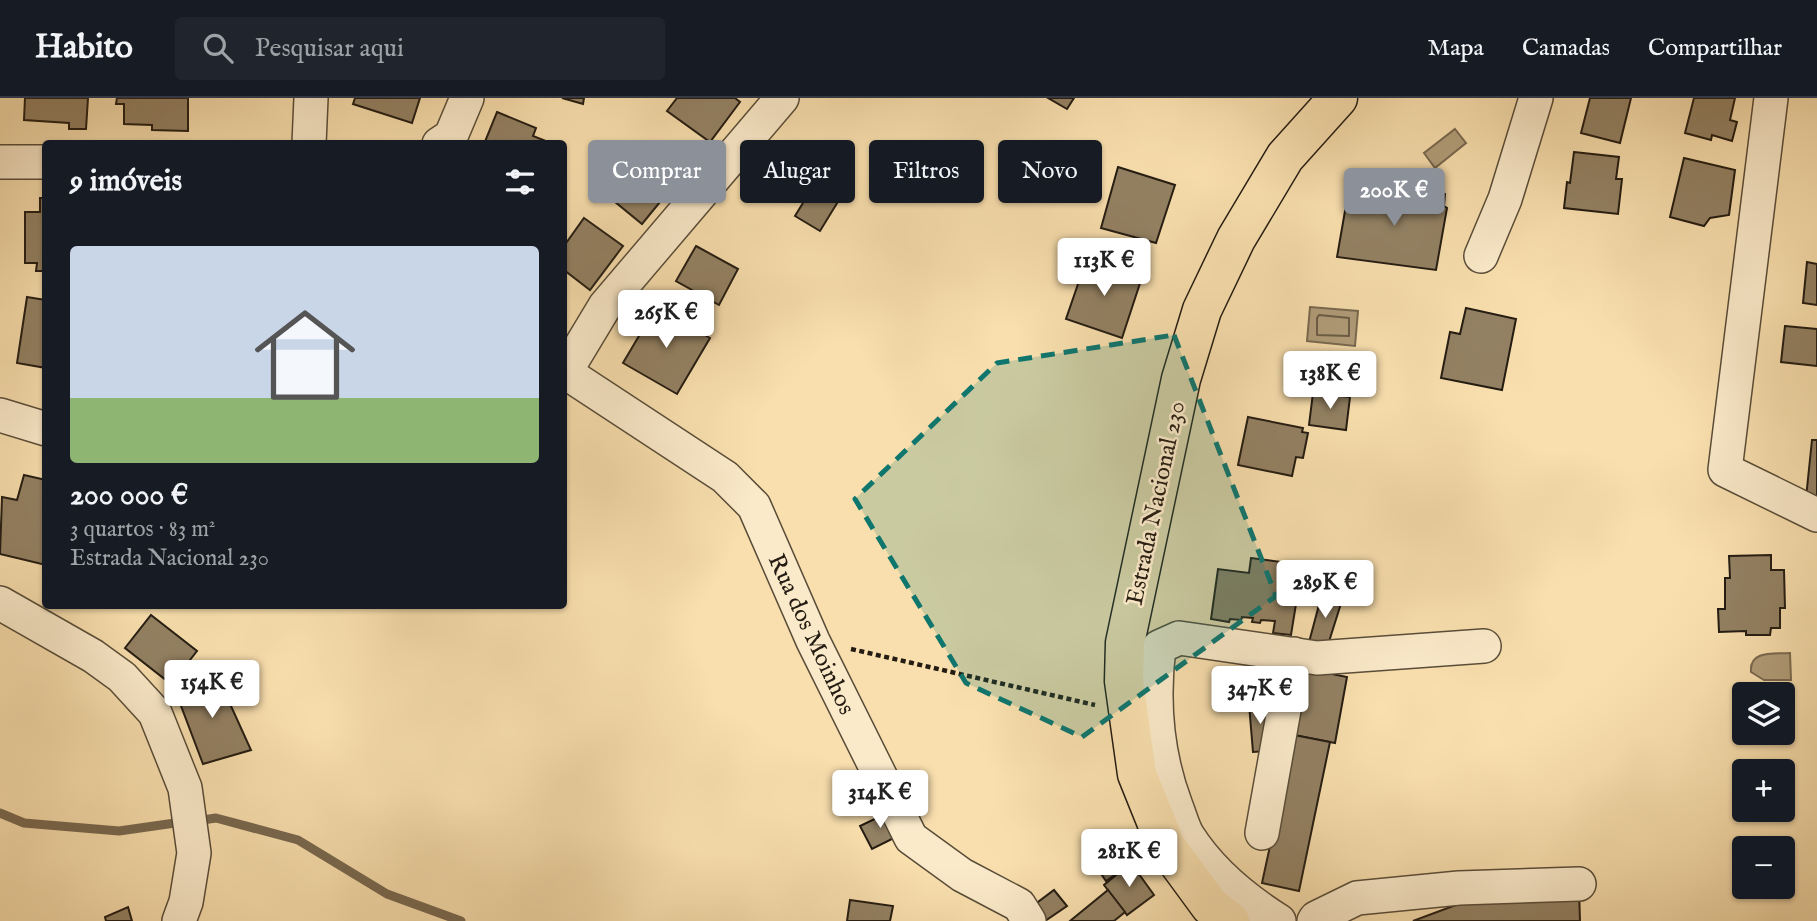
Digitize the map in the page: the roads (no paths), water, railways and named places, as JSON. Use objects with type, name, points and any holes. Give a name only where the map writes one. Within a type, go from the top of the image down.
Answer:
[{"type":"main road","name":"Estrada Nacional 230","points":[[1230,921],[1210,906],[1166,846],[1137,774],[1124,681],[1125,643],[1181,379],[1202,310],[1236,239],[1285,157],[1338,98]]},
{"type":"street","points":[[309,140],[311,98]]},
{"type":"street","points":[[445,140],[451,136],[467,98]]},
{"type":"street","points":[[567,368],[605,306],[782,98]]},
{"type":"street","points":[[1481,257],[1505,199],[1535,98]]},
{"type":"street","points":[[1771,98],[1725,470],[1817,515]]},
{"type":"street","points":[[0,162],[42,162]]},
{"type":"street","name":"Rua dos Moinhos","points":[[567,375],[725,477],[754,506],[813,641],[911,838],[962,875],[1018,905],[1028,921]]},
{"type":"street","points":[[0,415],[42,428]]},
{"type":"street","points":[[0,603],[93,656],[122,677],[155,713],[185,788],[194,853],[186,902],[179,921]]},
{"type":"street","points":[[1279,921],[1247,900],[1208,862],[1187,835],[1170,792],[1154,712],[1158,647],[1179,638],[1317,658],[1483,646]]},
{"type":"street","points":[[1262,833],[1293,654]]},
{"type":"street","points":[[1314,921],[1357,898],[1459,888],[1579,884]]},
{"type":"water","points":[[1455,129],[1466,143],[1435,168],[1424,153]]},
{"type":"water","points":[[1310,307],[1358,311],[1355,346],[1307,341]]},
{"type":"water","points":[[1790,653],[1791,680],[1764,680],[1751,672],[1751,665],[1758,657]]},
{"type":"waterway","points":[[0,813],[24,823],[119,831],[182,822]]},
{"type":"waterway","points":[[196,821],[216,818],[298,840],[387,894],[461,921]]}]
